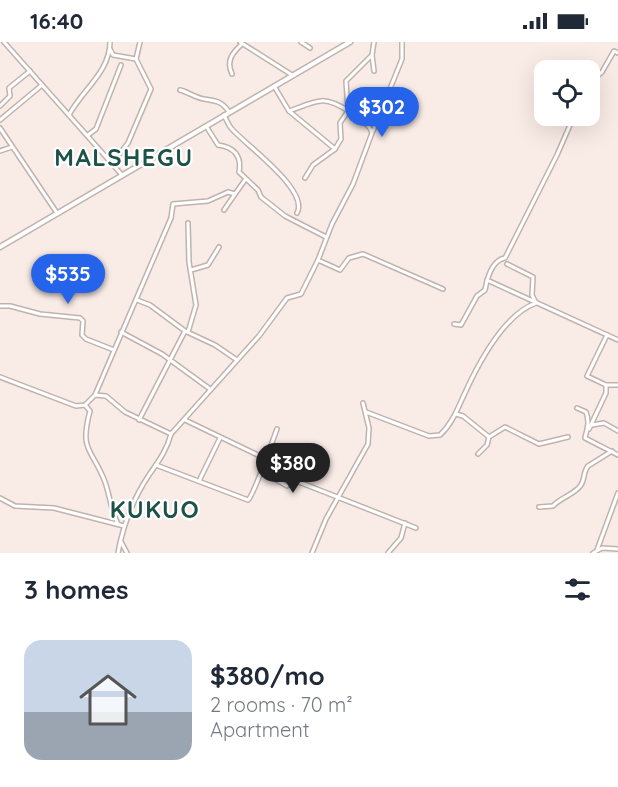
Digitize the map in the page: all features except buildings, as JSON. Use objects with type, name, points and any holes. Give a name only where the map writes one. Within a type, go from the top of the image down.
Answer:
[{"type":"main road","points":[[0,247],[350,42]]},
{"type":"street","points":[[110,42],[112,55],[136,59]]},
{"type":"street","points":[[113,162],[128,143],[151,89],[136,59],[140,42]]},
{"type":"street","points":[[301,42],[310,48]]},
{"type":"street","points":[[374,42],[372,55],[374,71]]},
{"type":"street","points":[[118,553],[124,526],[136,497],[156,465],[171,434],[238,360],[287,298],[301,294],[353,184],[402,59],[402,42]]},
{"type":"street","points":[[0,46],[4,43],[113,162],[122,175]]},
{"type":"street","points":[[232,74],[229,64],[231,56],[241,43],[292,75]]},
{"type":"street","points":[[69,115],[81,94],[97,80],[110,49]]},
{"type":"street","points":[[600,74],[614,51],[618,53]]},
{"type":"street","points":[[305,178],[313,165],[335,149],[340,138],[340,123],[348,111],[346,81],[372,55]]},
{"type":"street","points":[[88,135],[96,129],[121,65]]},
{"type":"street","points":[[0,106],[10,96],[9,88],[30,71]]},
{"type":"street","points":[[0,120],[42,84]]},
{"type":"street","points":[[274,86],[289,111],[335,149]]},
{"type":"street","points":[[180,90],[202,99],[214,99],[224,105],[229,112]]},
{"type":"street","points":[[289,111],[322,100],[348,111],[368,125],[372,133]]},
{"type":"street","points":[[224,115],[231,128],[280,173],[298,204],[297,213]]},
{"type":"street","points":[[206,126],[218,145],[232,148],[237,154],[241,164],[239,172],[258,190],[261,197],[285,216],[326,237]]},
{"type":"street","points":[[454,324],[461,325],[477,296],[485,290],[487,280],[497,261],[505,258],[569,126]]},
{"type":"street","points":[[0,128],[57,213]]},
{"type":"street","points":[[0,151],[13,147]]},
{"type":"street","points":[[224,210],[245,180]]},
{"type":"street","points":[[0,377],[60,402],[76,406],[86,405],[95,395],[137,300],[171,218],[173,204],[208,201],[228,192],[235,194]]},
{"type":"street","points":[[139,420],[169,360],[186,332],[196,305],[188,223]]},
{"type":"street","points":[[191,270],[208,265],[219,247]]},
{"type":"street","points":[[318,260],[340,270],[349,258],[363,254],[443,289]]},
{"type":"street","points":[[507,264],[532,277],[532,295],[536,303]]},
{"type":"street","points":[[487,280],[618,340]]},
{"type":"street","points":[[137,300],[160,311],[186,332],[215,345],[238,360]]},
{"type":"street","points":[[366,412],[434,437],[443,432],[456,414],[504,326],[519,311],[536,303]]},
{"type":"street","points":[[0,306],[10,306],[40,314],[80,318],[83,321],[82,335],[86,339],[114,350]]},
{"type":"street","points":[[121,332],[169,360],[211,390]]},
{"type":"street","points":[[607,335],[587,376],[606,385],[618,385]]},
{"type":"street","points":[[606,385],[585,438],[618,455]]},
{"type":"street","points":[[95,395],[106,396],[139,420],[171,434]]},
{"type":"street","points":[[312,553],[324,523],[368,444],[366,412],[363,403]]},
{"type":"street","points":[[86,405],[90,411],[84,432],[85,442],[102,476],[118,524]]},
{"type":"street","points":[[459,406],[463,416]]},
{"type":"street","points":[[577,408],[586,412],[589,429]]},
{"type":"street","points":[[456,414],[463,416],[489,437]]},
{"type":"street","points":[[185,420],[264,458]]},
{"type":"street","points":[[592,425],[604,423],[618,431]]},
{"type":"street","points":[[478,454],[487,445],[489,437],[505,427],[539,444],[568,437]]},
{"type":"street","points":[[156,465],[248,500],[278,429]]},
{"type":"street","points":[[199,481],[220,438]]},
{"type":"street","points":[[539,507],[553,506],[560,498],[577,489],[582,483],[588,466],[612,451]]},
{"type":"street","points":[[262,465],[280,484],[286,486],[291,482],[299,482],[416,528]]},
{"type":"street","points":[[593,553],[597,549],[618,494]]},
{"type":"street","points":[[0,498],[15,506],[54,508],[124,526]]},
{"type":"street","points":[[388,553],[401,538],[405,524]]},
{"type":"street","points":[[121,540],[127,553]]},
{"type":"street","points":[[597,549],[618,549]]},
{"type":"district","name":"MALSHEGU","points":[[124,157]]},
{"type":"district","name":"KUKUO","points":[[155,509]]}]
